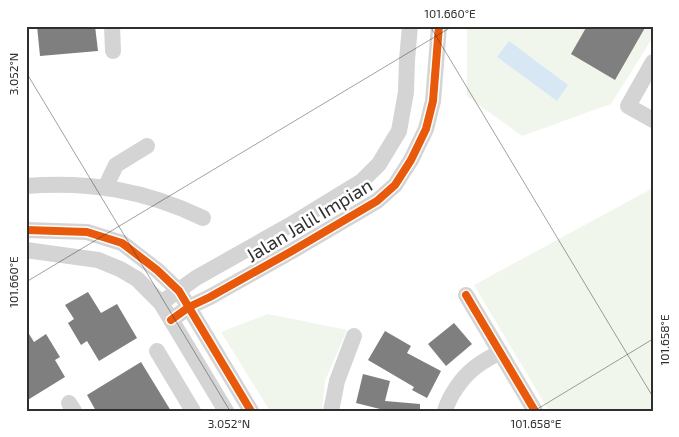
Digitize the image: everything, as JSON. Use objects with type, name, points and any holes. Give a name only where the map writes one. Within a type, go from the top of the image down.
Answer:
[{"type":"street","points":[[112,26],[113,51]]},
{"type":"street","name":"Jalan Jalil Impian","points":[[160,303],[196,278],[290,225],[362,181],[379,164],[399,131],[406,92],[406,60],[410,26]]},
{"type":"street","name":"Jalan Jalil Impian","points":[[170,320],[189,307],[210,297],[377,201],[395,185],[411,160],[426,129],[433,101],[439,26]]},
{"type":"street","points":[[653,62],[628,106],[653,120]]},
{"type":"street","points":[[106,186],[116,165],[147,146]]},
{"type":"street","points":[[26,186],[68,184],[106,186],[154,198],[180,207],[202,218]]},
{"type":"street","points":[[29,229],[87,232],[122,243],[157,270],[179,291],[251,411]]},
{"type":"street","points":[[27,251],[98,260],[110,264],[137,279],[160,303],[226,411]]},
{"type":"street","points":[[157,270],[196,278]]},
{"type":"street","points":[[466,295],[535,411]]},
{"type":"street","points":[[205,334],[206,309],[210,297]]},
{"type":"street","points":[[331,411],[337,381],[354,336]]},
{"type":"street","points":[[157,351],[193,411]]},
{"type":"street","points":[[445,411],[455,391],[473,369],[500,352]]},
{"type":"shaded area","points":[[467,26],[653,26],[653,37],[611,104],[522,136],[467,96]]},
{"type":"shaded area","points":[[653,188],[653,411],[549,411],[474,285]]},
{"type":"shaded area","points":[[268,314],[347,330],[325,381],[322,411],[270,411],[221,332]]},
{"type":"water","points":[[509,41],[568,85],[557,101],[497,57]]},
{"type":"building","points":[[37,26],[95,26],[98,51],[40,56]]},
{"type":"building","points":[[587,26],[646,26],[615,80],[571,54]]},
{"type":"building","points":[[88,292],[101,313],[117,304],[137,338],[99,361],[87,341],[81,345],[68,323],[74,319],[65,305]]},
{"type":"building","points":[[454,323],[472,344],[446,366],[428,344]]},
{"type":"building","points":[[26,329],[34,342],[46,334],[60,357],[55,360],[65,377],[26,401]]},
{"type":"building","points":[[385,331],[411,346],[407,353],[441,371],[427,398],[412,390],[414,387],[368,360]]},
{"type":"building","points":[[141,362],[171,411],[96,411],[87,395]]},
{"type":"building","points":[[363,374],[390,381],[385,401],[420,404],[420,411],[388,411],[356,403]]},
{"type":"cycle path","points":[[171,320],[189,307],[292,251],[377,201],[395,185],[411,160],[426,129],[433,101],[439,26]]},
{"type":"cycle path","points":[[26,230],[87,232],[122,243],[157,270],[179,291],[251,411]]},
{"type":"cycle path","points":[[466,295],[535,411]]}]
